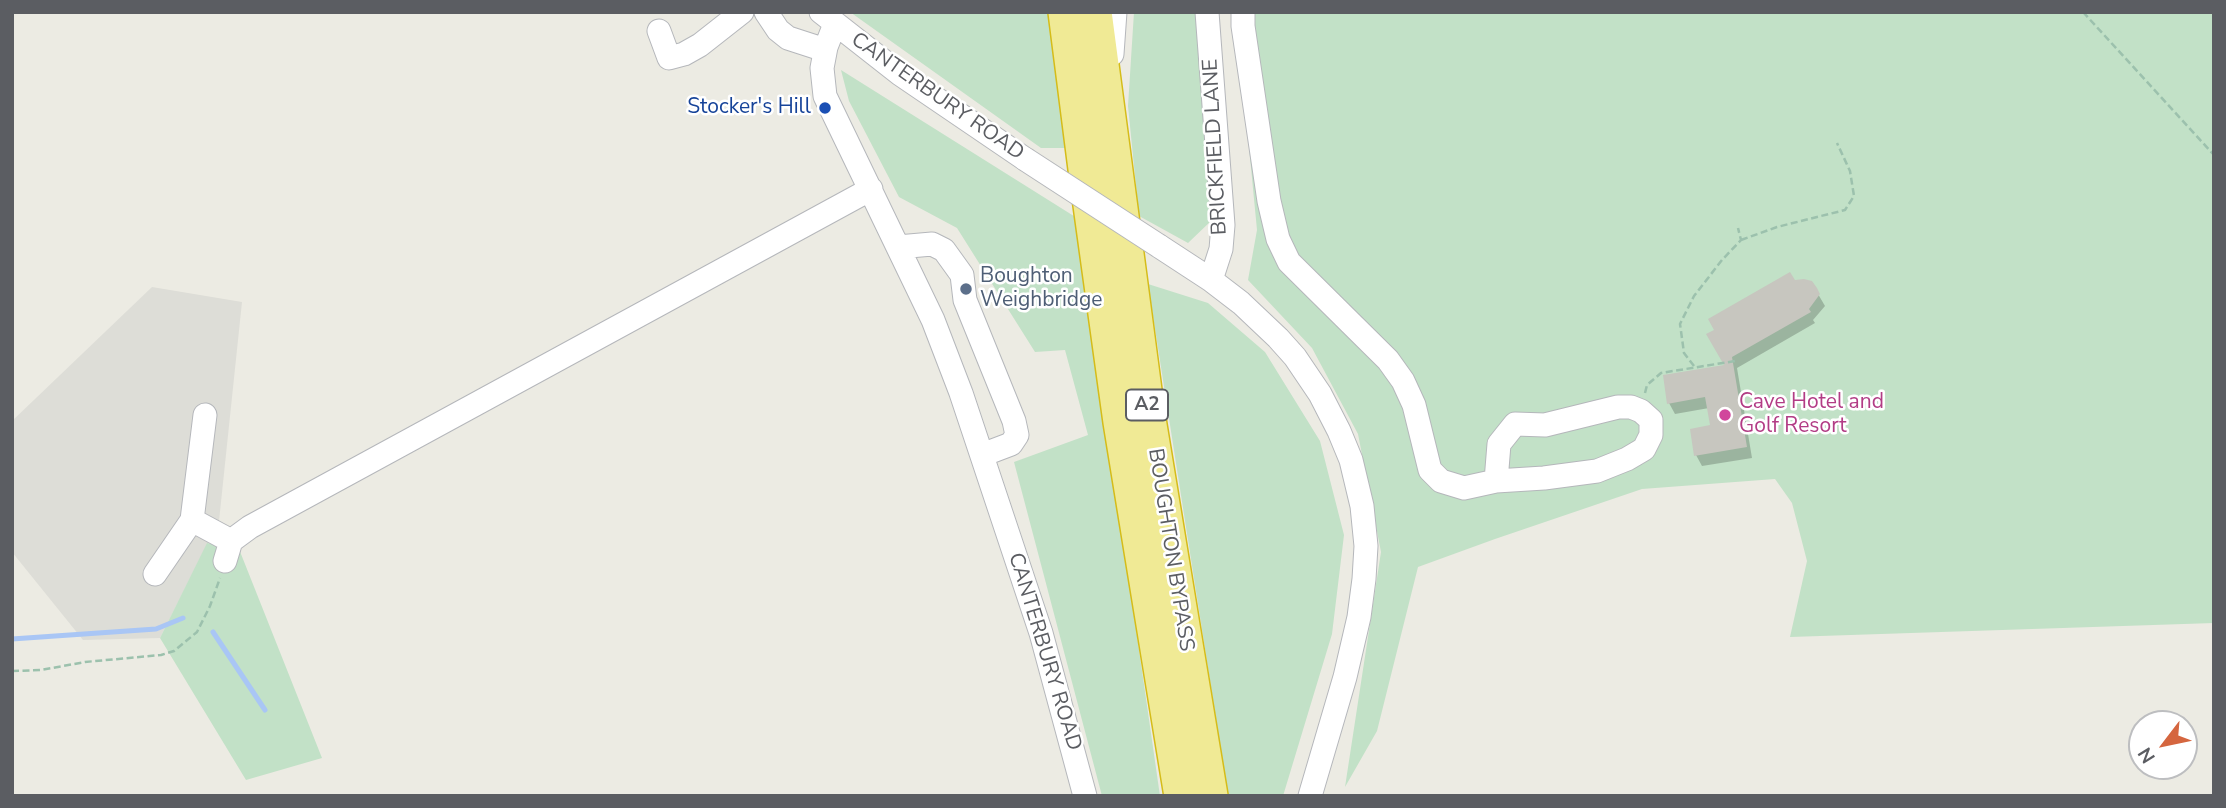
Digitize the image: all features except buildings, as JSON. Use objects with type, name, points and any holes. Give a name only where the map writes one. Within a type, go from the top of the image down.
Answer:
[{"type":"highway","name":"BOUGHTON BYPASS","points":[[1065,12],[1112,370],[1181,796]]},
{"type":"highway","name":"BOUGHTON BYPASS","points":[[1095,12],[1148,413],[1211,796]]},
{"type":"street","points":[[659,31],[669,58],[684,54],[700,45],[742,12]]},
{"type":"street","points":[[766,12],[778,30],[788,38],[825,50]]},
{"type":"street","points":[[1113,159],[1112,39],[1115,12]]},
{"type":"street","name":"BRICKFIELD LANE","points":[[1207,12],[1223,225],[1221,249],[1211,280]]},
{"type":"street","points":[[1244,12],[1243,26],[1269,201],[1273,225],[1282,249],[1289,262],[1388,360],[1403,381],[1414,405],[1430,470],[1441,481],[1464,488],[1496,481],[1597,471],[1644,449],[1651,435],[1651,420],[1631,407],[1618,407],[1545,425],[1516,424],[1499,444],[1496,481]]},
{"type":"street","name":"CANTERBURY ROAD","points":[[828,18],[822,77],[825,96],[933,320],[961,393],[1041,633],[1086,796]]},
{"type":"street","name":"CANTERBURY ROAD","points":[[828,18],[958,116],[1211,280],[1258,318],[1295,357],[1309,377],[1329,411],[1350,460],[1362,506],[1366,546],[1359,617],[1345,677],[1310,796]]},
{"type":"street","points":[[192,520],[228,551],[262,521],[871,189]]},
{"type":"street","points":[[898,247],[932,244],[944,250],[962,275],[965,300],[1014,421],[1017,435],[1011,444],[982,455]]},
{"type":"street","points":[[155,573],[192,520],[205,415]]},
{"type":"path","points":[[2083,12],[2214,155]]},
{"type":"path","points":[[1694,366],[1684,353],[1680,324],[1694,296],[1722,260],[1741,240],[1777,227],[1845,210],[1854,196],[1850,171],[1837,143]]},
{"type":"path","points":[[1738,228],[1741,240]]},
{"type":"path","points":[[1641,411],[1647,385],[1661,373],[1735,361]]},
{"type":"path","points":[[12,671],[41,670],[97,660],[161,655],[174,651],[188,641],[203,622],[228,551]]},
{"type":"shaded area","points":[[152,287],[242,302],[219,521],[160,638],[83,640],[12,552],[12,421]]},
{"type":"green space","points":[[850,12],[1054,12],[1068,148],[1041,148]]},
{"type":"green space","points":[[1134,12],[1198,12],[1211,221],[1188,243],[1139,216],[1128,106]]},
{"type":"green space","points":[[1236,12],[2214,12],[2214,623],[1790,637],[1807,561],[1792,503],[1775,479],[1642,489],[1418,567],[1377,731],[1345,787],[1381,552],[1358,434],[1312,348],[1248,280],[1257,230]]},
{"type":"green space","points":[[841,70],[1077,218],[1160,796],[1102,796],[1014,462],[1088,435],[1065,350],[1035,352],[957,228],[899,197],[849,101]]},
{"type":"green space","points":[[1148,284],[1208,303],[1265,352],[1320,441],[1344,535],[1332,634],[1283,796],[1228,796]]},
{"type":"green space","points":[[207,543],[239,549],[322,758],[246,780],[160,638]]},
{"type":"waterway","points":[[12,639],[156,629],[183,618]]},
{"type":"waterway","points":[[213,632],[265,710]]},
{"type":"place","name":"Stocker's Hill","points":[[825,108]]},
{"type":"place","name":"Boughton Weighbridge","points":[[966,289]]},
{"type":"place","name":"Cave Hotel and Golf Resort","points":[[1725,415]]}]
